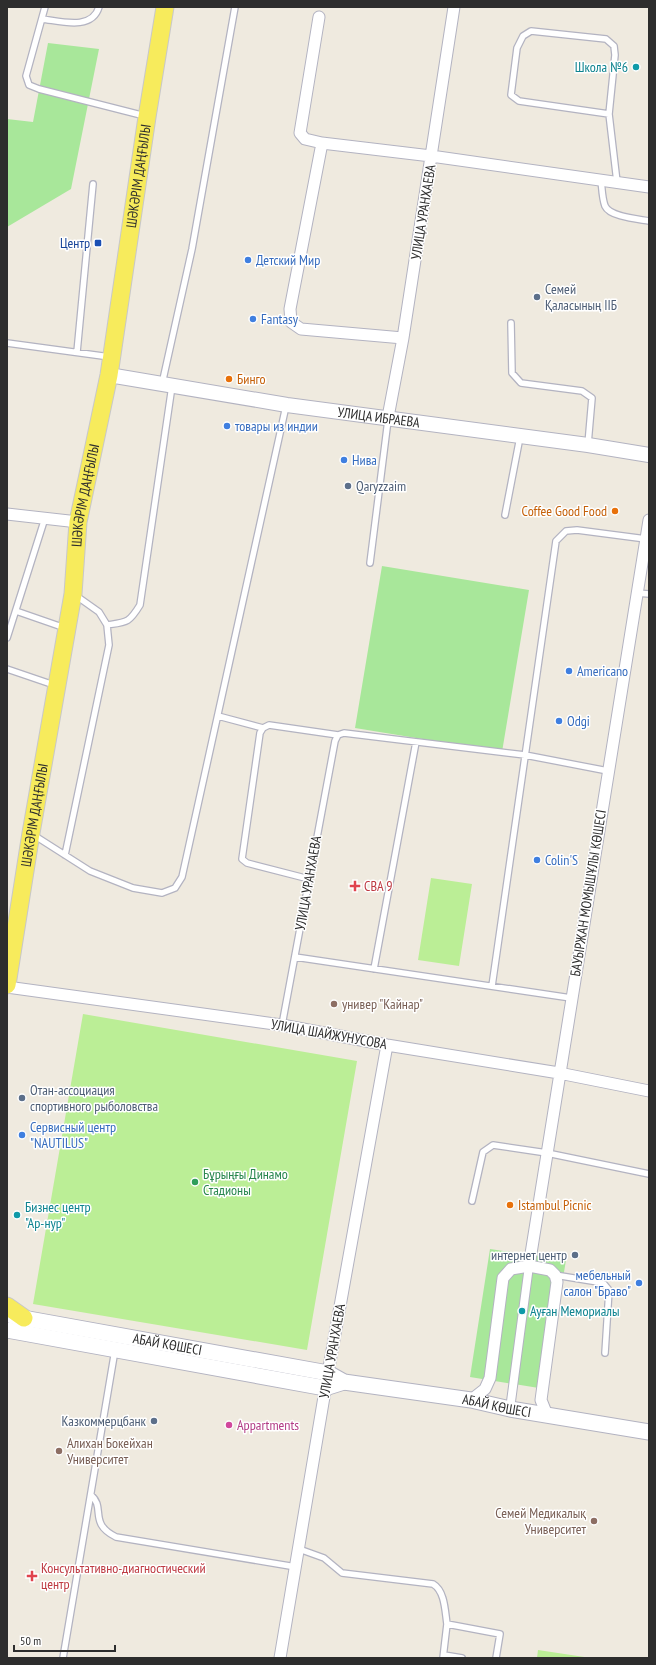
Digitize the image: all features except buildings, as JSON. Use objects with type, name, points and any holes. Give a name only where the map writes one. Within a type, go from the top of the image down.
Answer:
[{"type":"main road","name":"ШӘКӘРІМ ДАҢҒЫЛЫ","points":[[7,986],[30,833],[73,594],[78,522],[109,375],[147,117],[165,7]]},
{"type":"main road","points":[[7,1306],[24,1318]]},
{"type":"main road","name":"АБАЙ КӨШЕСІ","points":[[7,1315],[328,1373],[344,1382],[471,1400],[510,1409],[649,1432]]},
{"type":"main road","name":"АБАЙ КӨШЕСІ","points":[[7,1330],[325,1388]]},
{"type":"main road","points":[[325,1388],[344,1382]]},
{"type":"street","name":"УЛИЦА УРАНХАЕВА","points":[[388,417],[403,338],[454,7]]},
{"type":"street","points":[[319,17],[300,133],[305,140],[431,156],[649,187]]},
{"type":"street","points":[[322,143],[290,310],[292,322],[301,329],[403,338]]},
{"type":"street","name":"УЛИЦА ИБРАЕВА","points":[[109,375],[287,405],[388,417],[649,455]]},
{"type":"street","points":[[7,514],[78,522]]},
{"type":"street","name":"БАУЫРЖАН МОМЫШҰЛЫ КӨШЕСІ","points":[[529,1266],[649,520]]},
{"type":"street","name":"УЛИЦА ШАЙЖУНУСОВА","points":[[7,986],[282,1025],[387,1045],[559,1073],[649,1091]]},
{"type":"street","name":"УЛИЦА УРАНХАЕВА","points":[[280,1658],[300,1549],[325,1388],[387,1045]]},
{"type":"street","points":[[510,1409],[529,1266]]},
{"type":"street","points":[[471,1400],[485,1389],[490,1378],[503,1278],[511,1269],[529,1266],[550,1270],[555,1275],[557,1282],[541,1400],[547,1415]]},
{"type":"lane","points":[[45,7],[26,76],[29,85],[39,89],[147,117]]},
{"type":"lane","points":[[42,19],[78,23],[87,20],[97,12],[99,7]]},
{"type":"lane","points":[[107,625],[125,622],[133,618],[140,605],[167,385],[235,7]]},
{"type":"lane","points":[[608,114],[519,101],[511,95],[517,48],[523,36],[531,31],[606,39],[614,46],[615,55],[608,114],[617,182]]},
{"type":"lane","points":[[601,180],[604,204],[608,210],[617,214],[649,221]]},
{"type":"lane","points":[[77,352],[93,184]]},
{"type":"lane","points":[[511,323],[512,373],[521,383],[582,391],[592,398],[588,445]]},
{"type":"lane","points":[[7,343],[112,357]]},
{"type":"lane","points":[[30,833],[90,871],[133,888],[162,894],[175,888],[182,877],[287,405]]},
{"type":"lane","points":[[370,563],[388,417]]},
{"type":"lane","points":[[505,515],[520,437]]},
{"type":"lane","points":[[7,638],[46,518]]},
{"type":"lane","points":[[492,986],[556,541],[566,531],[577,530],[646,539]]},
{"type":"lane","points":[[637,592],[649,594]]},
{"type":"lane","points":[[65,855],[109,645],[107,625],[99,612],[73,594]]},
{"type":"lane","points":[[16,612],[67,629]]},
{"type":"lane","points":[[7,669],[57,685]]},
{"type":"lane","points":[[218,716],[263,728]]},
{"type":"lane","points":[[309,879],[247,863],[242,859],[260,733],[263,728],[269,725],[338,735],[344,733],[525,755],[608,771]]},
{"type":"lane","name":"УЛИЦА УРАНХАЕВА","points":[[282,1025],[334,741],[338,735]]},
{"type":"lane","points":[[374,969],[416,742]]},
{"type":"lane","points":[[295,957],[571,998]]},
{"type":"lane","points":[[472,1201],[482,1152],[493,1146],[547,1153],[649,1174]]},
{"type":"lane","points":[[555,1275],[598,1282],[604,1284],[609,1290],[605,1353]]},
{"type":"lane","points":[[63,1658],[115,1350]]},
{"type":"lane","points":[[91,1495],[95,1498],[101,1525],[106,1532],[116,1537],[296,1567]]},
{"type":"lane","points":[[300,1549],[324,1558],[342,1573],[433,1584],[439,1587],[442,1595],[447,1624],[444,1657],[462,1658]]},
{"type":"lane","points":[[447,1624],[500,1634],[496,1658]]},
{"type":"green space","points":[[48,43],[99,49],[71,189],[7,227],[7,119],[33,122]]},
{"type":"green space","points":[[382,566],[529,590],[502,752],[355,728]]},
{"type":"green space","points":[[431,878],[472,884],[459,966],[418,960]]},
{"type":"green space","name":"Бұрыңғы Динамо Стадионы","points":[[83,1014],[357,1061],[307,1350],[33,1304]]},
{"type":"green space","points":[[490,1249],[566,1260],[545,1389],[470,1377]]},
{"type":"green space","points":[[538,1650],[591,1658],[537,1658]]},
{"type":"place","name":"Школа №6","points":[[636,67]]},
{"type":"place","name":"Центр","points":[[98,243]]},
{"type":"place","name":"Детский Мир","points":[[248,260]]},
{"type":"place","name":"Семей Қаласының ІІБ","points":[[537,297]]},
{"type":"place","name":"Fantasy","points":[[253,319]]},
{"type":"place","name":"Бинго","points":[[229,379]]},
{"type":"place","name":"товары из индии","points":[[227,426]]},
{"type":"place","name":"Нива","points":[[344,460]]},
{"type":"place","name":"Qaryzzaim","points":[[348,486]]},
{"type":"place","name":"Coffee Good Food","points":[[615,511]]},
{"type":"place","name":"Americano","points":[[569,671]]},
{"type":"place","name":"Odgi","points":[[559,721]]},
{"type":"place","name":"Colin'S","points":[[537,860]]},
{"type":"place","name":"СВА 9","points":[[355,886]]},
{"type":"place","name":"универ \"Кайнар\"","points":[[334,1004]]},
{"type":"place","name":"Отан-ассоциация спортивного рыболовства","points":[[22,1098]]},
{"type":"place","name":"Сервисный центр \"NAUTILUS\"","points":[[22,1135]]},
{"type":"place","name":"Бұрыңғы Динамо Стадионы","points":[[195,1182]]},
{"type":"place","name":"Istambul Picnic","points":[[510,1205]]},
{"type":"place","name":"Бизнес центр \"Ар-нур\"","points":[[17,1215]]},
{"type":"place","name":"интернет центр","points":[[575,1255]]},
{"type":"place","name":"мебельный салон \"Браво\"","points":[[639,1283]]},
{"type":"place","name":"Ауған Мемориалы","points":[[522,1311]]},
{"type":"place","name":"Казкоммерцбанк","points":[[154,1421]]},
{"type":"place","name":"Appartments","points":[[229,1425]]},
{"type":"place","name":"Алихан Бокейхан Университет","points":[[59,1451]]},
{"type":"place","name":"Семей Медикалық Университет","points":[[594,1521]]},
{"type":"place","name":"Консультативно-диагностический центр","points":[[32,1576]]}]
